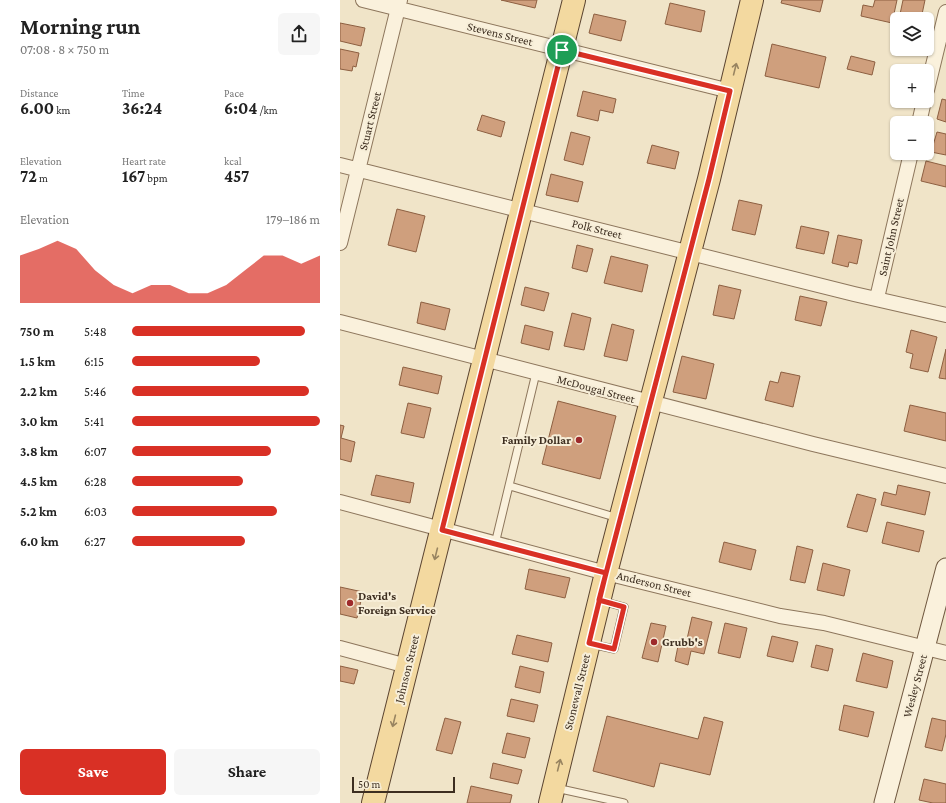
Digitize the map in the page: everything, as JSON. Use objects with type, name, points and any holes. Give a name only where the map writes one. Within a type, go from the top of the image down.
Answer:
[{"type":"main road","name":"Johnson Street","points":[[373,803],[574,0]]},
{"type":"main road","name":"Stonewall Street","points":[[552,795],[599,600],[690,253],[752,0]]},
{"type":"street","name":"Stevens Street","points":[[363,0],[399,4],[562,50],[730,91]]},
{"type":"street","name":"Stuart Street","points":[[340,243],[399,4]]},
{"type":"street","points":[[933,64],[946,12]]},
{"type":"street","name":"Saint John Street","points":[[876,298],[909,160]]},
{"type":"street","name":"Polk Street","points":[[340,164],[522,211],[854,294],[876,298]]},
{"type":"street","points":[[876,298],[946,314]]},
{"type":"street","name":"McDougal Street","points":[[340,322],[650,403],[946,476]]},
{"type":"street","name":"Anderson Street","points":[[340,502],[606,573],[772,614],[824,623],[946,653]]},
{"type":"street","name":"Wesley Street","points":[[884,803],[946,568]]},
{"type":"street","points":[[340,648],[407,666]]},
{"type":"lane","points":[[495,544],[536,373]]},
{"type":"lane","points":[[510,486],[620,519]]},
{"type":"lane","points":[[552,795],[624,803]]},
{"type":"building","points":[[501,0],[537,0],[535,8]]},
{"type":"building","points":[[782,0],[823,0],[820,12],[781,3]]},
{"type":"building","points":[[875,0],[897,0],[894,12],[890,12],[890,23],[861,16],[863,5],[873,7]]},
{"type":"building","points":[[903,0],[925,0],[922,12],[900,12]]},
{"type":"building","points":[[670,3],[705,11],[701,32],[665,24]]},
{"type":"building","points":[[594,14],[626,21],[621,41],[589,33]]},
{"type":"building","points":[[340,23],[365,28],[361,46],[340,41]]},
{"type":"building","points":[[772,44],[826,57],[819,88],[765,76]]},
{"type":"building","points":[[340,49],[359,53],[356,67],[353,66],[352,71],[340,69]]},
{"type":"building","points":[[851,56],[875,62],[872,75],[847,69]]},
{"type":"building","points":[[583,91],[616,99],[613,113],[600,110],[598,121],[577,116]]},
{"type":"building","points":[[942,99],[946,100],[946,122],[937,119]]},
{"type":"building","points":[[482,115],[505,122],[501,137],[477,130]]},
{"type":"building","points":[[571,132],[590,137],[583,165],[564,160]]},
{"type":"building","points":[[937,132],[946,134],[946,155],[934,153],[934,142]]},
{"type":"building","points":[[652,145],[679,152],[675,169],[647,163]]},
{"type":"building","points":[[926,161],[946,166],[946,187],[921,181]]},
{"type":"building","points":[[551,174],[583,182],[578,202],[546,195]]},
{"type":"building","points":[[739,200],[762,205],[755,235],[732,230]]},
{"type":"building","points":[[397,209],[425,216],[416,252],[388,245]]},
{"type":"building","points":[[801,226],[829,232],[824,254],[796,248]]},
{"type":"building","points":[[838,235],[862,240],[857,264],[849,262],[848,267],[832,263]]},
{"type":"building","points":[[577,245],[593,249],[587,272],[572,268]]},
{"type":"building","points":[[611,256],[648,265],[642,292],[604,283]]},
{"type":"building","points":[[719,285],[741,290],[734,319],[713,315]]},
{"type":"building","points":[[525,287],[549,293],[544,311],[521,305]]},
{"type":"building","points":[[800,296],[827,302],[821,326],[795,320]]},
{"type":"building","points":[[421,302],[450,309],[445,330],[417,323]]},
{"type":"building","points":[[572,313],[591,318],[584,350],[564,346]]},
{"type":"building","points":[[612,324],[634,330],[627,361],[604,356]]},
{"type":"building","points":[[525,325],[553,332],[549,350],[521,343]]},
{"type":"building","points":[[911,330],[937,337],[928,372],[910,368],[913,354],[906,352]]},
{"type":"building","points":[[946,349],[946,379],[939,378]]},
{"type":"building","points":[[682,356],[714,364],[706,399],[673,392]]},
{"type":"building","points":[[403,367],[442,376],[438,394],[399,385]]},
{"type":"building","points":[[781,372],[800,376],[793,407],[765,400],[770,381],[778,383]]},
{"type":"building","name":"Family Dollar","points":[[558,401],[616,416],[600,479],[542,464]]},
{"type":"building","points":[[408,403],[431,408],[424,438],[401,433]]},
{"type":"building","points":[[910,405],[946,413],[946,441],[904,431]]},
{"type":"building","points":[[340,425],[344,426],[341,438],[355,442],[351,462],[340,459]]},
{"type":"building","points":[[376,475],[414,483],[410,503],[371,495]]},
{"type":"building","points":[[898,485],[930,492],[925,515],[881,505],[884,492],[896,495]]},
{"type":"building","points":[[857,494],[876,499],[867,532],[847,527]]},
{"type":"building","points":[[887,522],[924,531],[919,552],[882,543]]},
{"type":"building","points":[[724,542],[756,550],[751,570],[719,562]]},
{"type":"building","points":[[797,546],[813,550],[805,583],[790,580]]},
{"type":"building","points":[[823,563],[850,570],[844,596],[817,590]]},
{"type":"building","points":[[529,569],[570,578],[565,598],[525,589]]},
{"type":"building","name":"David's Foreign Service","points":[[340,587],[363,592],[357,618],[340,614]]},
{"type":"building","points":[[692,617],[712,622],[704,654],[691,651],[688,665],[675,661],[678,646],[685,648]]},
{"type":"building","name":"Grubb's","points":[[651,623],[666,626],[658,662],[642,658]]},
{"type":"building","points":[[725,623],[747,628],[740,658],[718,653]]},
{"type":"building","points":[[517,635],[552,643],[548,662],[512,654]]},
{"type":"building","points":[[772,636],[798,642],[793,662],[767,656]]},
{"type":"building","points":[[816,645],[833,649],[828,671],[811,667]]},
{"type":"building","points":[[863,653],[893,661],[887,688],[856,681]]},
{"type":"building","points":[[340,666],[358,670],[354,684],[340,681]]},
{"type":"building","points":[[520,666],[544,672],[540,693],[515,687]]},
{"type":"building","points":[[511,699],[538,705],[534,722],[507,716]]},
{"type":"building","points":[[844,705],[874,712],[868,737],[839,730]]},
{"type":"building","points":[[607,716],[698,739],[704,717],[723,722],[710,775],[660,763],[654,787],[593,771]]},
{"type":"building","points":[[445,718],[461,722],[452,754],[436,750]]},
{"type":"building","points":[[932,718],[946,721],[946,734],[942,751],[925,747]]},
{"type":"building","points":[[507,733],[530,738],[525,758],[502,753]]},
{"type":"building","points":[[493,763],[522,770],[518,784],[490,778]]},
{"type":"building","points":[[924,779],[946,784],[946,803],[933,803],[919,800]]},
{"type":"building","points":[[471,786],[512,795],[510,803],[467,803]]},
{"type":"place","name":"Family Dollar","points":[[579,440]]},
{"type":"place","name":"David's Foreign Service","points":[[350,603]]},
{"type":"place","name":"Grubb's","points":[[654,642]]},
{"type":"route","points":[[562,50],[442,530],[606,573],[599,600],[589,643],[614,649],[624,607],[599,600],[709,179],[730,91],[562,50]]}]
